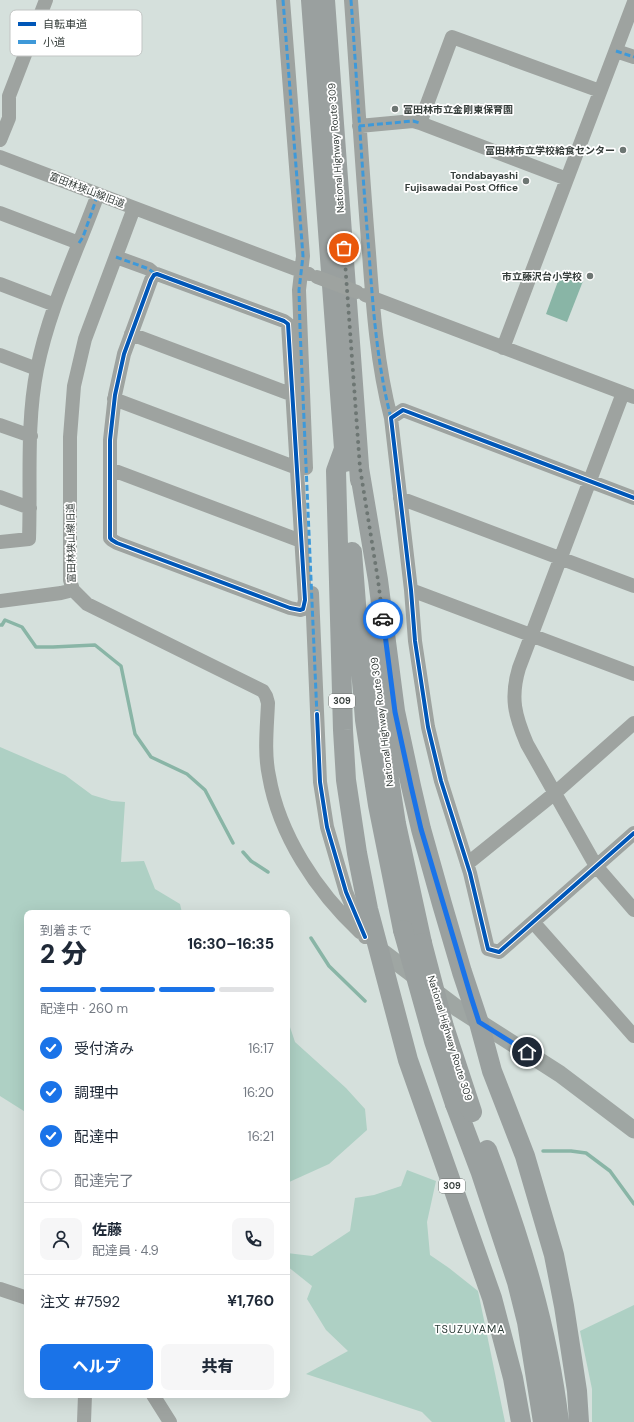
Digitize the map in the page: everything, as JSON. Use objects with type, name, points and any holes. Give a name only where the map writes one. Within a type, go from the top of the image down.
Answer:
[{"type":"highway","name":"National Highway Route 309","points":[[311,0],[361,674],[365,720],[378,805],[403,930],[434,1041],[504,1195],[535,1297],[549,1355],[559,1422]]},
{"type":"highway","name":"National Highway Route 309","points":[[325,0],[372,637],[382,734],[396,824],[422,943],[481,1173],[517,1282],[527,1322],[543,1422]]},
{"type":"highway","name":"309","points":[[344,449],[336,471],[343,730],[346,780],[357,853],[368,909],[408,1060],[492,1298],[513,1378],[521,1422]]},
{"type":"highway","name":"309","points":[[360,468],[378,580],[394,705],[402,748],[423,837],[462,972],[479,1022],[492,1071],[525,1156],[554,1255],[564,1306],[576,1384],[578,1422]]},
{"type":"main road","points":[[380,950],[479,1022],[560,1074],[634,1130]]},
{"type":"street","points":[[42,10],[46,0]]},
{"type":"street","points":[[283,0],[303,256],[299,290],[300,328],[320,782],[327,827],[346,892],[365,937]]},
{"type":"street","points":[[351,0],[374,319],[386,400],[391,418],[411,590],[415,641],[428,727],[443,788],[467,864],[488,949],[499,952],[634,833]]},
{"type":"street","points":[[503,348],[634,2]]},
{"type":"street","points":[[420,123],[452,37],[600,91]]},
{"type":"street","points":[[616,50],[634,57]]},
{"type":"street","points":[[0,140],[9,118],[9,96],[24,56]]},
{"type":"street","points":[[359,126],[413,121],[567,179]]},
{"type":"street","name":"富田林狭山線旧道","points":[[0,157],[134,208],[85,339],[74,386],[70,437],[70,580],[72,590],[87,604],[263,691],[268,703],[268,776],[280,817],[289,836],[317,884],[345,918],[380,950]]},
{"type":"street","points":[[0,542],[29,539],[31,436],[33,399],[37,369],[54,305],[98,194]]},
{"type":"street","points":[[134,208],[628,395],[589,481],[518,668],[515,682],[514,702],[519,725],[527,744],[596,866],[634,910]]},
{"type":"street","points":[[0,213],[79,243]]},
{"type":"street","points":[[116,256],[150,269],[156,275],[158,274],[284,321],[288,324],[305,600],[303,609],[300,610],[290,608],[112,540],[110,533],[110,440],[114,399],[124,354],[151,280],[156,275]]},
{"type":"street","points":[[0,284],[54,305]]},
{"type":"street","points":[[131,334],[292,396]]},
{"type":"street","points":[[0,355],[37,369]]},
{"type":"street","points":[[114,399],[297,468]]},
{"type":"street","points":[[391,418],[403,410],[634,498]]},
{"type":"street","points":[[0,425],[31,436]]},
{"type":"street","points":[[110,469],[301,541]]},
{"type":"street","points":[[0,497],[30,508]]},
{"type":"street","points":[[400,498],[634,586]]},
{"type":"street","points":[[0,601],[61,594],[72,590]]},
{"type":"street","points":[[411,590],[634,674]]},
{"type":"street","points":[[467,864],[555,793],[634,723]]},
{"type":"street","points":[[533,922],[634,1036]]},
{"type":"street","points":[[0,1289],[24,1297]]},
{"type":"street","points":[[84,1422],[85,1398]]},
{"type":"street","points":[[155,1398],[170,1422]]},
{"type":"shaded area","points":[[561,273],[583,281],[567,322],[546,314]]},
{"type":"shaded area","points":[[0,747],[65,775],[92,795],[112,801],[125,802],[121,862],[144,861],[155,889],[180,904],[181,910],[24,910],[24,1111],[0,1096]]},
{"type":"shaded area","points":[[290,1027],[295,1042],[346,1088],[365,1109],[367,1130],[329,1164],[290,1182]]},
{"type":"shaded area","points":[[407,1170],[436,1181],[427,1222],[430,1255],[478,1291],[505,1422],[432,1422],[422,1412],[306,1374],[348,1351],[326,1330],[307,1299],[312,1286],[290,1268],[290,1253],[312,1256],[350,1231],[355,1198],[374,1195],[401,1186]]},
{"type":"shaded area","points":[[634,1305],[634,1422],[592,1422],[592,1389],[580,1331]]},
{"type":"waterway","points":[[0,625],[2,625],[5,620],[22,627],[36,647],[95,645],[121,666],[135,734],[151,757],[187,774],[205,790],[233,843]]},
{"type":"waterway","points":[[243,852],[251,861],[268,872]]},
{"type":"waterway","points":[[311,938],[329,966],[365,1001]]},
{"type":"waterway","points":[[543,1151],[571,1151],[586,1153],[610,1171],[634,1204]]},
{"type":"marked path","points":[[283,0],[303,256],[299,290],[300,328],[317,716]]},
{"type":"marked path","points":[[351,0],[374,315],[382,377],[391,418]]},
{"type":"marked path","points":[[616,51],[634,57]]},
{"type":"marked path","points":[[359,126],[413,121],[420,123]]},
{"type":"marked path","points":[[79,243],[83,237],[98,194]]},
{"type":"marked path","points":[[116,257],[149,269],[156,275]]},
{"type":"cycle path","points":[[157,274],[284,321],[288,324],[305,600],[303,609],[300,610],[290,608],[117,543],[110,538],[110,440],[115,395],[124,354],[151,280],[154,275],[157,274]]},
{"type":"cycle path","points":[[634,498],[403,410],[391,418],[411,590],[415,641],[428,727],[441,781],[470,873],[488,949],[499,952],[634,833]]},
{"type":"cycle path","points":[[317,714],[320,782],[327,827],[346,892],[365,937]]},
{"type":"way so far","points":[[344,248],[360,468],[383,619]]},
{"type":"place","name":"富田林市立金剛東保育園","points":[[395,109]]},
{"type":"place","name":"富田林市立学校給食センター","points":[[623,150]]},
{"type":"place","name":"Tondabayashi Fujisawadai Post Office","points":[[526,181]]},
{"type":"place","name":"市立藤沢台小学校","points":[[590,276]]},
{"type":"district","name":"TSUZUYAMA","points":[[470,1329]]},
{"type":"route","points":[[383,619],[395,712],[402,748],[421,829],[462,972],[479,1022],[527,1052]]}]
